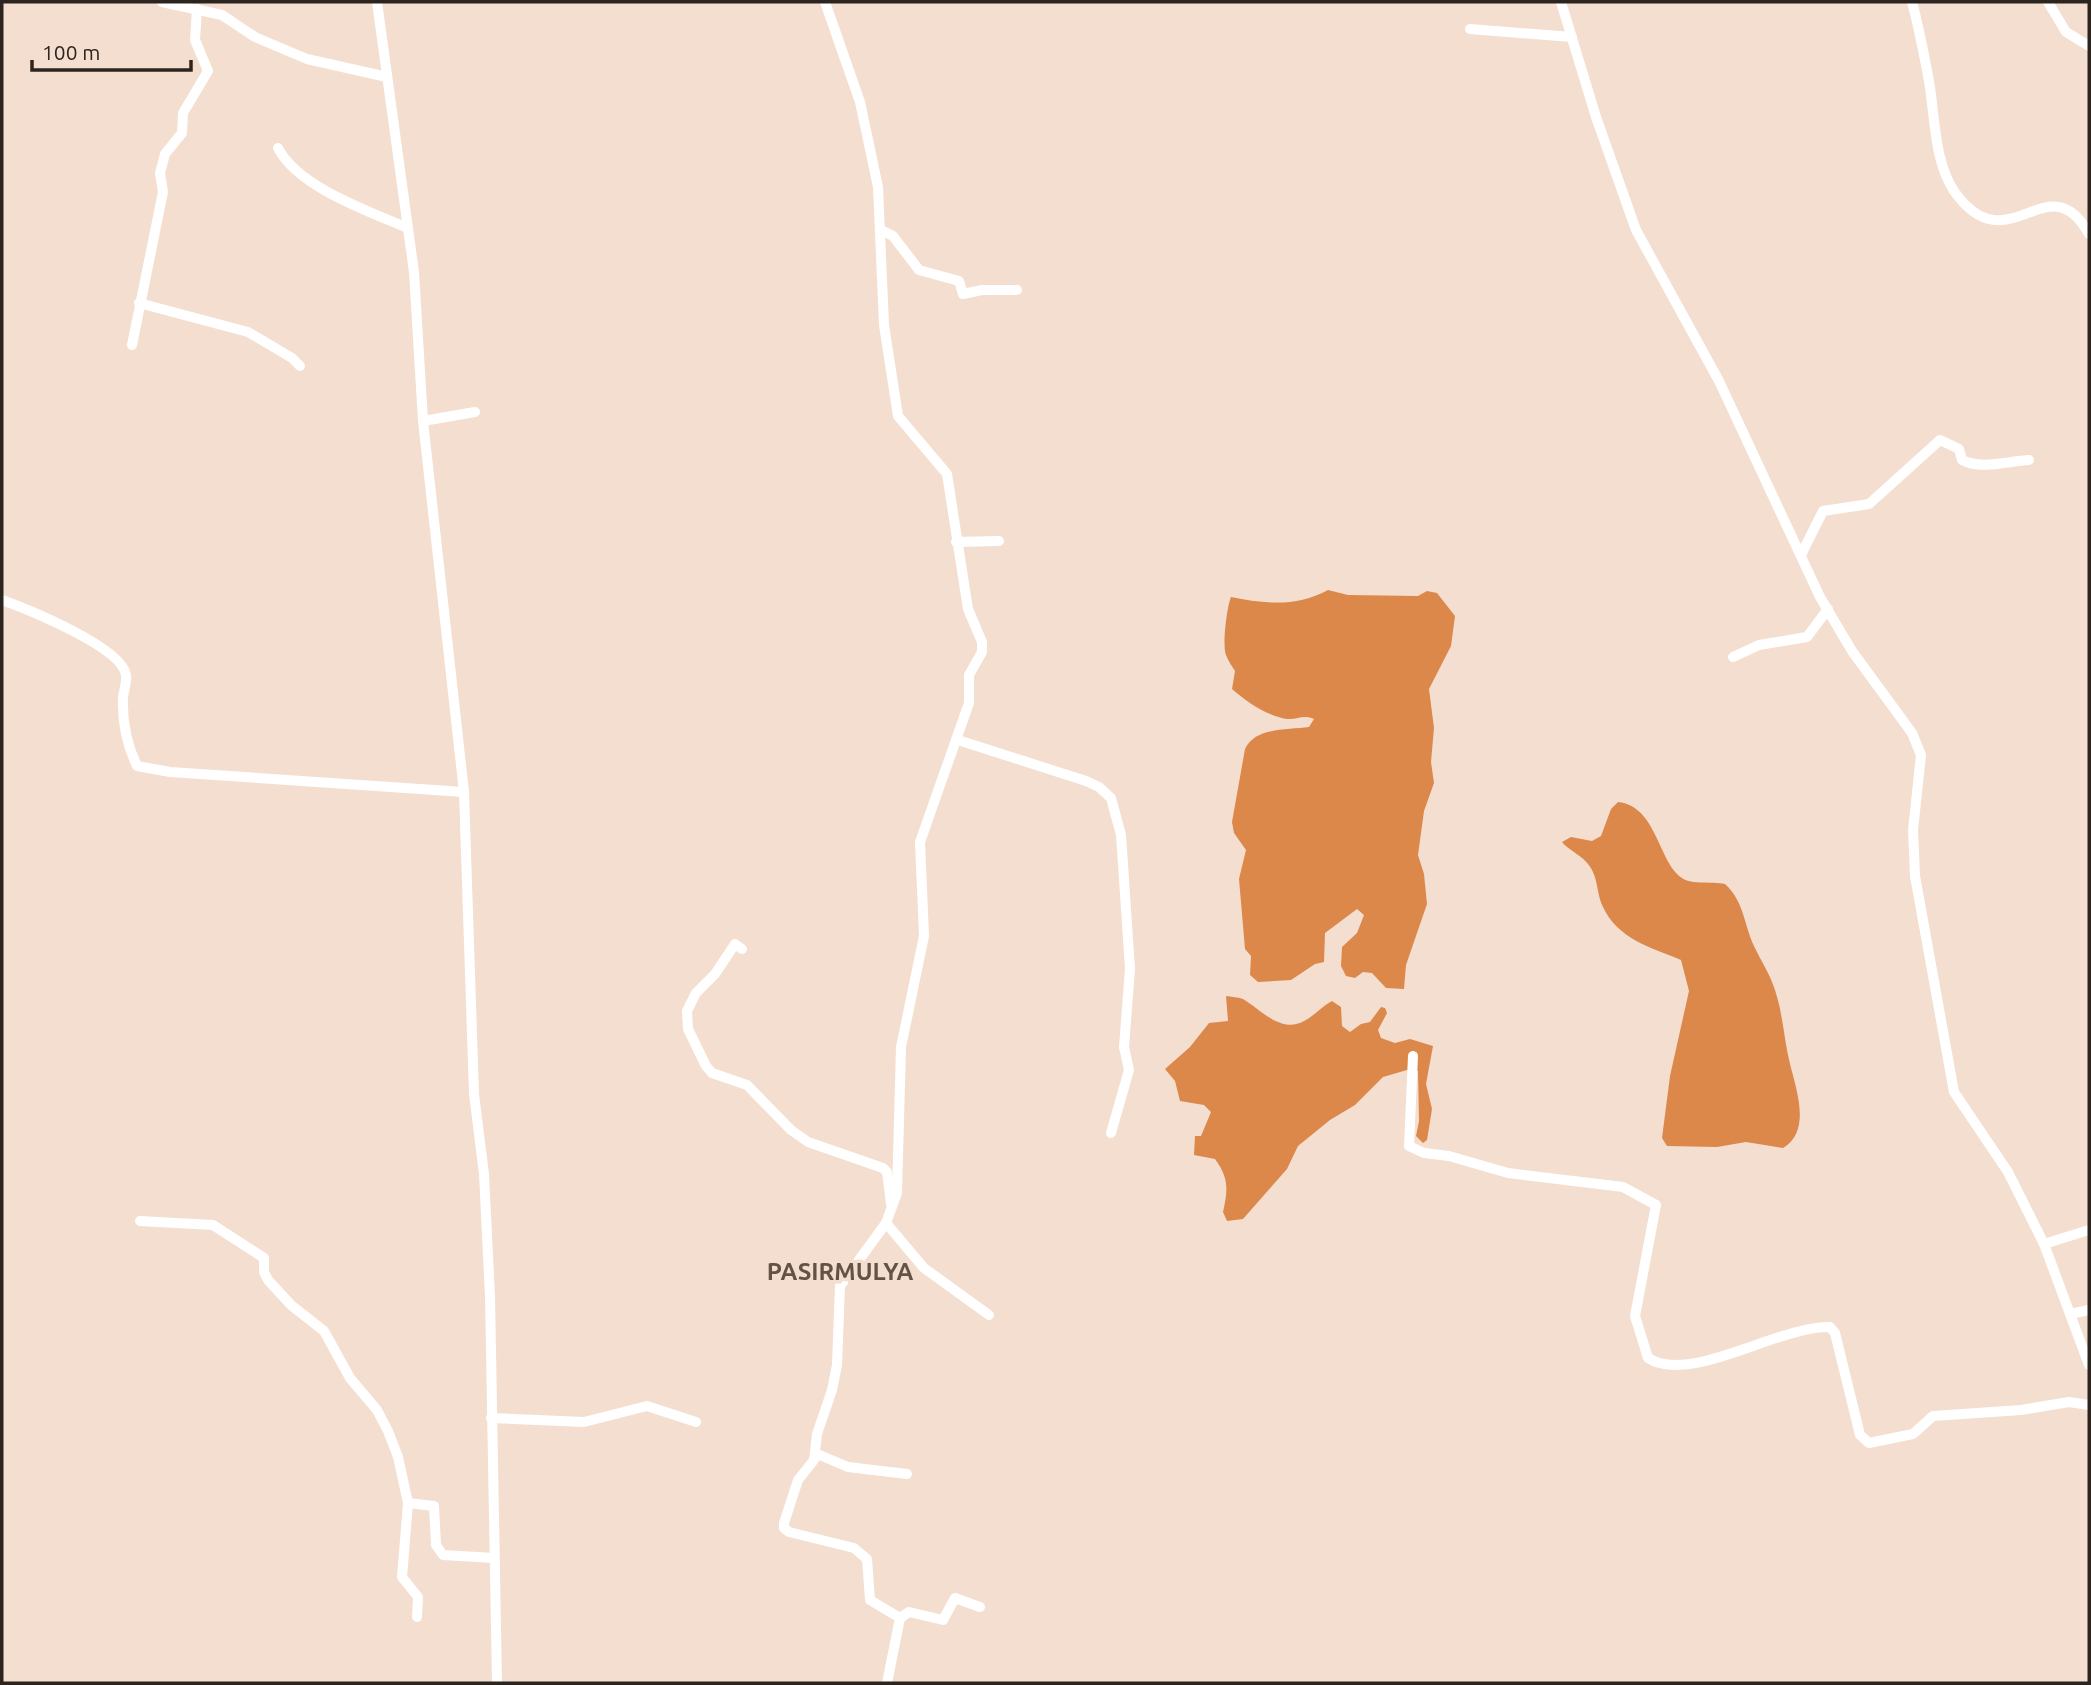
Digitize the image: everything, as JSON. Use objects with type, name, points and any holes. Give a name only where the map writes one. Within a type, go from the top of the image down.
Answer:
[{"type":"street","points":[[162,2],[222,15],[255,37],[307,59],[387,76]]},
{"type":"street","points":[[377,2],[408,228],[423,421],[464,792],[474,1094],[484,1174],[489,1296],[497,1683]]},
{"type":"street","points":[[825,2],[860,102],[878,187],[884,325],[898,416],[947,474],[968,609],[982,642],[979,660],[969,675],[970,699],[958,740],[920,842],[925,936],[901,1047],[897,1193],[886,1223],[840,1286],[837,1365],[814,1460],[798,1480],[791,1496],[784,1528],[861,1553],[869,1567],[870,1600],[900,1618]]},
{"type":"street","points":[[1561,2],[1595,117],[1636,230],[1719,381],[1828,610],[1852,650],[1912,733],[1921,755],[1913,830],[1914,876],[1954,1092],[2008,1172],[2044,1244],[2089,1365]]},
{"type":"street","points":[[1913,2],[1944,169],[1963,203],[1981,215],[2010,221],[2045,206],[2060,205],[2074,212],[2089,234]]},
{"type":"street","points":[[2048,2],[2066,32],[2089,46]]},
{"type":"street","points":[[132,345],[163,192],[160,177],[163,159],[182,133],[183,113],[208,71],[195,40],[197,9]]},
{"type":"street","points":[[1470,29],[1572,37]]},
{"type":"street","points":[[278,148],[286,162],[327,190],[408,228]]},
{"type":"street","points":[[881,230],[892,236],[919,270],[959,281],[963,294],[982,290],[1017,290]]},
{"type":"street","points":[[139,303],[248,332],[292,358],[300,366]]},
{"type":"street","points":[[423,421],[475,412]]},
{"type":"street","points":[[1801,555],[1823,511],[1868,504],[1940,440],[1959,449],[1962,460],[1967,462],[1985,465],[2029,460]]},
{"type":"street","points":[[956,542],[999,541]]},
{"type":"street","points":[[2,600],[38,613],[71,630],[121,664],[126,674],[123,715],[137,766],[170,772],[464,792]]},
{"type":"street","points":[[1732,657],[1759,645],[1807,637],[1828,610]]},
{"type":"street","points":[[958,740],[1086,781],[1099,787],[1114,806],[1121,835],[1129,963],[1124,1047],[1129,1070],[1111,1133]]},
{"type":"street","points":[[742,949],[733,945],[715,974],[696,993],[687,1012],[688,1029],[706,1066],[712,1073],[747,1085],[791,1130],[808,1142],[883,1168],[888,1177],[891,1211]]},
{"type":"street","points":[[1413,1056],[1409,1146],[1424,1153],[1449,1156],[1508,1173],[1623,1188],[1656,1205],[1635,1316],[1648,1359],[1658,1365],[1681,1368],[1791,1332],[1830,1327],[1835,1333],[1860,1435],[1869,1443],[1913,1434],[1933,1416],[2043,1405],[2089,1405]]},
{"type":"street","points":[[140,1221],[213,1224],[264,1258],[264,1272],[268,1280],[291,1305],[324,1331],[350,1378],[377,1410],[398,1457],[408,1503],[402,1577],[418,1597],[417,1617]]},
{"type":"street","points":[[886,1223],[924,1268],[989,1315]]},
{"type":"street","points":[[2044,1244],[2089,1230]]},
{"type":"street","points":[[2070,1314],[2089,1310]]},
{"type":"street","points":[[491,1418],[584,1422],[647,1406],[696,1422]]},
{"type":"street","points":[[815,1453],[848,1467],[907,1474]]},
{"type":"street","points":[[408,1503],[434,1506],[436,1545],[443,1555],[494,1558]]},
{"type":"street","points":[[887,1683],[900,1618],[909,1612],[943,1620],[955,1598],[981,1607]]},
{"type":"shaded area","points":[[1328,590],[1348,595],[1418,596],[1427,591],[1437,593],[1455,616],[1451,646],[1429,689],[1434,728],[1431,762],[1434,783],[1424,811],[1418,855],[1424,874],[1427,904],[1406,965],[1404,989],[1386,988],[1372,973],[1363,972],[1355,978],[1346,976],[1341,966],[1342,947],[1357,933],[1364,915],[1357,909],[1325,933],[1324,962],[1315,964],[1291,980],[1258,982],[1250,975],[1251,956],[1245,949],[1239,879],[1246,850],[1234,833],[1232,822],[1245,749],[1250,742],[1264,733],[1309,727],[1314,719],[1287,719],[1272,715],[1232,689],[1235,671],[1226,655],[1225,643],[1229,602],[1231,597],[1293,602]]},
{"type":"shaded area","points":[[1618,802],[1641,813],[1667,860],[1682,878],[1725,884],[1740,906],[1751,938],[1775,990],[1798,1097],[1800,1121],[1792,1141],[1783,1148],[1746,1142],[1717,1147],[1667,1146],[1662,1138],[1670,1076],[1689,991],[1681,960],[1636,941],[1617,927],[1603,907],[1589,865],[1562,842],[1571,837],[1592,841],[1601,836],[1611,809]]},
{"type":"shaded area","points":[[1226,996],[1243,999],[1271,1019],[1287,1024],[1304,1021],[1332,1001],[1341,1007],[1342,1026],[1350,1032],[1361,1024],[1370,1022],[1381,1007],[1385,1008],[1387,1013],[1378,1030],[1381,1038],[1395,1043],[1410,1039],[1433,1046],[1426,1084],[1432,1109],[1427,1140],[1423,1143],[1416,1136],[1419,1121],[1418,1071],[1414,1068],[1383,1077],[1355,1105],[1330,1120],[1298,1146],[1287,1169],[1243,1219],[1227,1221],[1223,1212],[1226,1191],[1223,1172],[1215,1159],[1194,1155],[1195,1136],[1201,1136],[1211,1112],[1204,1105],[1180,1101],[1175,1081],[1165,1069],[1190,1047],[1209,1023],[1228,1021]]},
{"type":"district","name":"PASIRMULYA","points":[[840,1271]]}]
